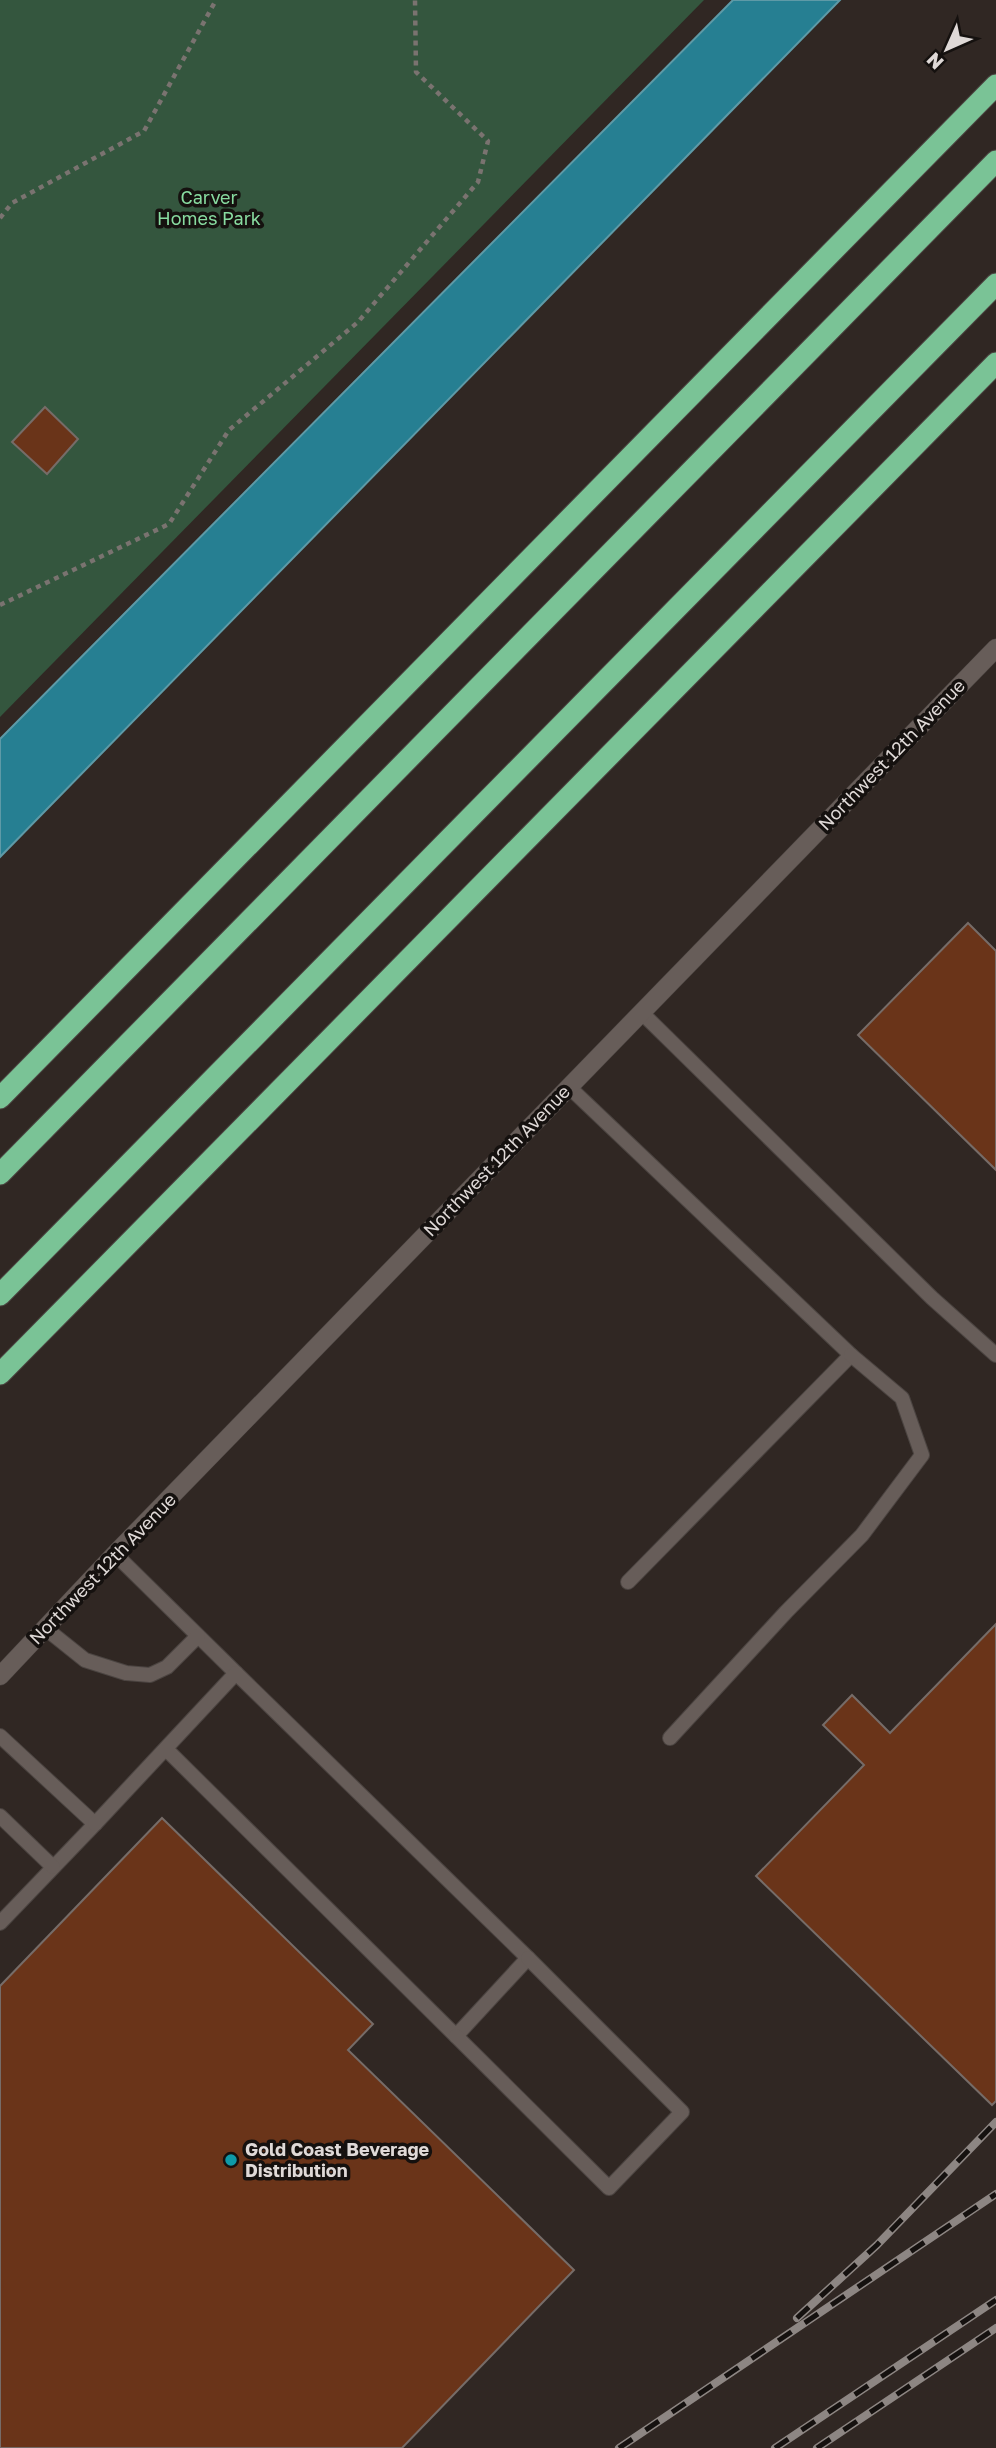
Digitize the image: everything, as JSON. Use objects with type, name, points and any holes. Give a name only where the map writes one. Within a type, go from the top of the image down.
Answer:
[{"type":"highway","points":[[0,1098],[996,85]]},
{"type":"highway","points":[[0,1174],[996,161]]},
{"type":"highway","points":[[0,1295],[996,284]]},
{"type":"highway","points":[[0,1374],[996,363]]},
{"type":"street","name":"Northwest 12th Avenue","points":[[0,1676],[115,1554],[996,648]]},
{"type":"lane","points":[[642,1013],[932,1298],[996,1355]]},
{"type":"lane","points":[[569,1087],[851,1355],[902,1398],[922,1455],[862,1535],[786,1612],[670,1738]]},
{"type":"lane","points":[[628,1582],[851,1355]]},
{"type":"lane","points":[[115,1554],[682,2112],[609,2188],[166,1749]]},
{"type":"lane","points":[[46,1628],[85,1660],[126,1673],[150,1675],[167,1667],[198,1636]]},
{"type":"lane","points":[[0,1923],[236,1673]]},
{"type":"lane","points":[[0,1735],[95,1824]]},
{"type":"lane","points":[[0,1816],[53,1867]]},
{"type":"lane","points":[[456,2036],[528,1958]]},
{"type":"path","points":[[0,218],[12,202],[144,131],[216,0]]},
{"type":"path","points":[[0,604],[169,524],[229,430],[358,323],[478,182],[488,141],[416,72],[415,0]]},
{"type":"green space","name":"Carver Homes Park","points":[[0,0],[704,0],[0,717]]},
{"type":"water","points":[[733,0],[840,0],[0,857],[0,739]]},
{"type":"building","points":[[45,407],[78,439],[47,474],[12,442]]},
{"type":"building","points":[[968,923],[996,951],[996,1170],[858,1035]]},
{"type":"building","points":[[996,1624],[996,2101],[992,2105],[756,1876],[864,1765],[823,1725],[852,1695],[890,1733]]},
{"type":"building","name":"Gold Coast Beverage Distribution","points":[[162,1818],[373,2024],[348,2050],[574,2270],[402,2448],[0,2448],[0,1986]]},
{"type":"railway","points":[[797,2318],[877,2245],[996,2122]]},
{"type":"railway","points":[[619,2448],[996,2194]]},
{"type":"railway","points":[[775,2448],[996,2300]]},
{"type":"railway","points":[[817,2448],[996,2328]]},
{"type":"place","name":"Gold Coast Beverage Distribution","points":[[231,2160]]}]
